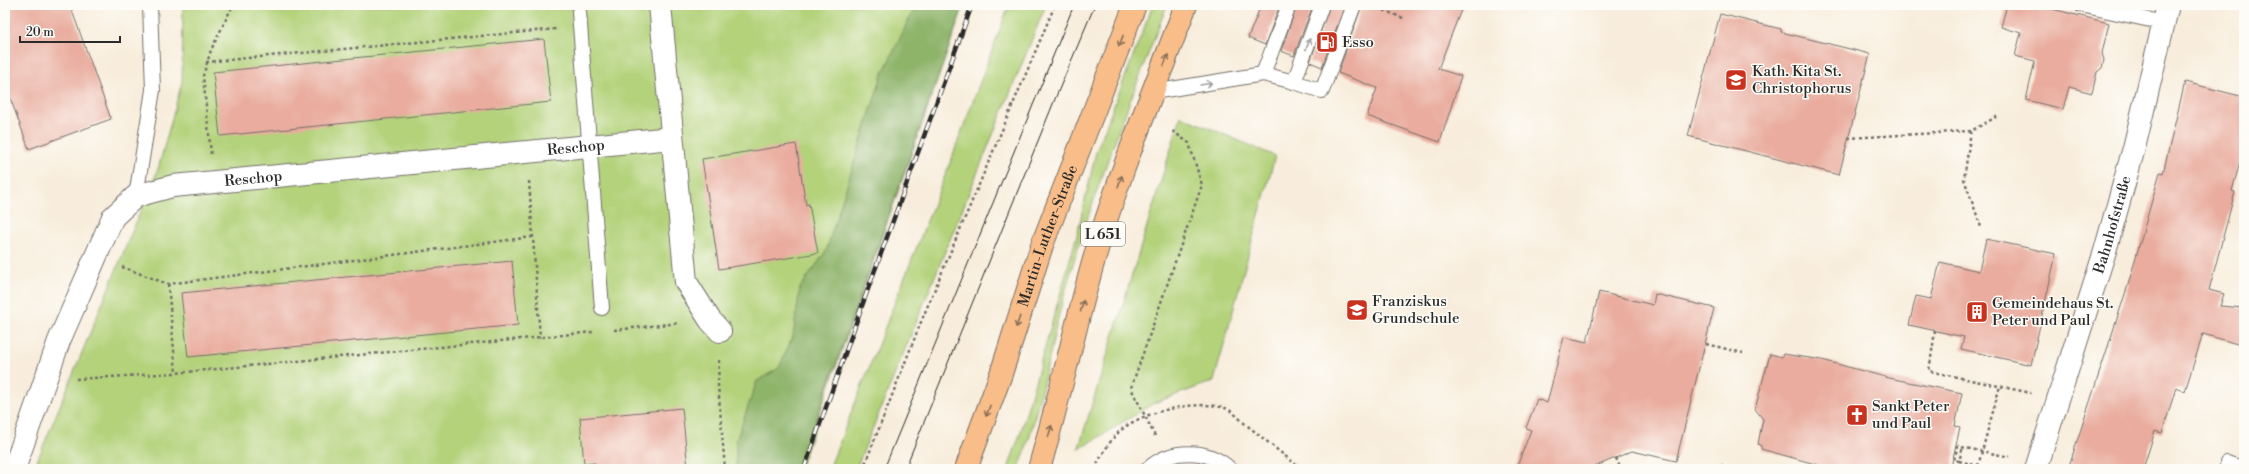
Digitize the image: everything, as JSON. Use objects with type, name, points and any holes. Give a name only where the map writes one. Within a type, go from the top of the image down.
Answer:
[{"type":"main road","name":"Martin-Luther-Straße","points":[[966,469],[1001,374],[1042,245],[1135,5]]},
{"type":"main road","name":"L 651","points":[[1039,469],[1066,371],[1091,269],[1120,180],[1186,5]]},
{"type":"street","points":[[660,5],[686,282],[715,325]]},
{"type":"street","name":"Bahnhofstraße","points":[[2036,466],[2104,251],[2134,148],[2166,14]]},
{"type":"street","name":"Reschop","points":[[14,469],[44,380],[113,217],[136,196],[173,186],[672,138]]},
{"type":"lane","points":[[136,196],[153,90],[150,5]]},
{"type":"lane","points":[[1263,74],[1289,5]]},
{"type":"lane","points":[[1294,82],[1322,5]]},
{"type":"lane","points":[[1154,92],[1263,74],[1322,91],[1354,5]]},
{"type":"lane","name":"Bahnhofstraße","points":[[2082,5],[2166,14]]},
{"type":"lane","points":[[579,12],[588,147],[602,308]]},
{"type":"lane","points":[[1148,469],[1165,458],[1186,453],[1208,456],[1230,469]]},
{"type":"lane","points":[[2227,463],[2244,468]]},
{"type":"path","points":[[214,182],[203,76],[206,62],[233,5]]},
{"type":"path","points":[[863,469],[923,317],[1055,5]]},
{"type":"path","points":[[1376,8],[1404,18]]},
{"type":"path","points":[[206,62],[580,27]]},
{"type":"path","points":[[1168,138],[1185,87]]},
{"type":"path","points":[[1848,138],[1971,131],[1998,116]]},
{"type":"path","points":[[1145,416],[1131,388],[1202,184],[1189,143],[1171,130]]},
{"type":"path","points":[[1971,131],[1964,179],[1981,227]]},
{"type":"path","points":[[528,153],[532,237],[540,338]]},
{"type":"path","points":[[96,256],[168,284],[532,237]]},
{"type":"path","points":[[168,284],[176,373]]},
{"type":"path","points":[[609,330],[715,325],[725,469]]},
{"type":"path","points":[[1936,331],[1929,371],[2058,399]]},
{"type":"path","points":[[44,380],[176,373],[594,332]]},
{"type":"path","points":[[1706,344],[1743,353]]},
{"type":"path","points":[[2000,386],[1982,451],[1978,467],[1954,460],[1957,446],[1982,451],[2036,466]]},
{"type":"path","points":[[1959,461],[1963,447]]},
{"type":"path","points":[[1616,458],[1619,468],[1633,469]]},
{"type":"path","points":[[1710,469],[1723,465]]},
{"type":"green space","points":[[183,5],[964,5],[800,469],[49,469],[35,466],[158,169],[182,82]]},
{"type":"green space","points":[[916,5],[964,5],[798,469],[736,469],[736,441],[757,381],[779,368],[793,336],[800,288],[826,251],[882,75]]},
{"type":"green space","points":[[1009,5],[1046,5],[856,469],[829,469],[948,168]]},
{"type":"green space","points":[[1153,5],[1167,5],[1111,151],[1085,225],[1063,299],[1038,406],[1019,469],[1008,469],[1021,431],[1077,235],[1096,152]]},
{"type":"green space","points":[[1181,116],[1275,156],[1214,381],[1154,403],[1078,450]]},
{"type":"building","points":[[5,5],[70,5],[111,119],[29,149],[5,84]]},
{"type":"building","points":[[1261,5],[1280,5],[1265,45],[1248,38]]},
{"type":"building","points":[[1297,5],[1313,5],[1294,56],[1281,51]]},
{"type":"building","points":[[1330,5],[1345,5],[1322,67],[1310,62]]},
{"type":"building","points":[[1362,5],[1463,5],[1438,69],[1461,76],[1440,142],[1367,116],[1377,88],[1338,73]]},
{"type":"building","points":[[2007,5],[2036,5],[2109,23],[2102,53],[2104,60],[2102,68],[2097,72],[2092,93],[2069,87],[2063,109],[2026,100],[2035,61],[2015,56],[2021,33],[2001,27]]},
{"type":"building","name":"Kath. Kita St. Christophorus","points":[[1720,14],[1781,29],[1781,32],[1870,54],[1839,175],[1688,136]]},
{"type":"building","points":[[544,39],[551,102],[220,136],[213,72]]},
{"type":"building","points":[[2185,82],[2244,97],[2244,147],[2232,191],[2235,192],[2209,290],[2224,294],[2220,306],[2244,308],[2244,346],[2203,334],[2185,391],[2176,388],[2162,433],[2155,431],[2143,469],[2068,469],[2128,285],[2160,172],[2163,173]]},
{"type":"building","points":[[796,144],[806,205],[809,204],[818,253],[719,269],[702,159]]},
{"type":"building","name":"Gemeindehaus St. Peter und Paul","points":[[1986,239],[2056,254],[2031,365],[1961,349],[1964,337],[1909,325],[1916,296],[1931,299],[1940,262],[1979,271]]},
{"type":"building","points":[[512,261],[518,325],[188,357],[181,293]]},
{"type":"building","points":[[1599,292],[1653,305],[1655,294],[1714,308],[1676,461],[1632,451],[1589,469],[1516,469],[1531,430],[1526,428],[1537,399],[1547,403],[1564,337],[1587,342]]},
{"type":"building","name":"Sankt Peter und Paul","points":[[1770,354],[1782,357],[1783,354],[1822,360],[1889,378],[1962,393],[1955,426],[1960,427],[1951,467],[1940,464],[1939,469],[1833,469],[1761,449],[1761,445],[1758,444],[1763,419],[1755,409]]},
{"type":"building","points":[[682,408],[688,469],[596,469],[595,463],[584,464],[580,418]]},
{"type":"tram line","points":[[884,469],[1074,5]]},
{"type":"tram line","points":[[905,469],[1055,99],[1095,5]]},
{"type":"railway","points":[[804,469],[972,5]]},
{"type":"place","name":"Esso","points":[[1327,42]]},
{"type":"place","name":"Kath. Kita St. Christophorus","points":[[1736,80]]},
{"type":"place","name":"Franziskus Grundschule","points":[[1357,310]]},
{"type":"place","name":"Gemeindehaus St. Peter und Paul","points":[[1977,312]]},
{"type":"place","name":"Sankt Peter und Paul","points":[[1857,415]]}]
